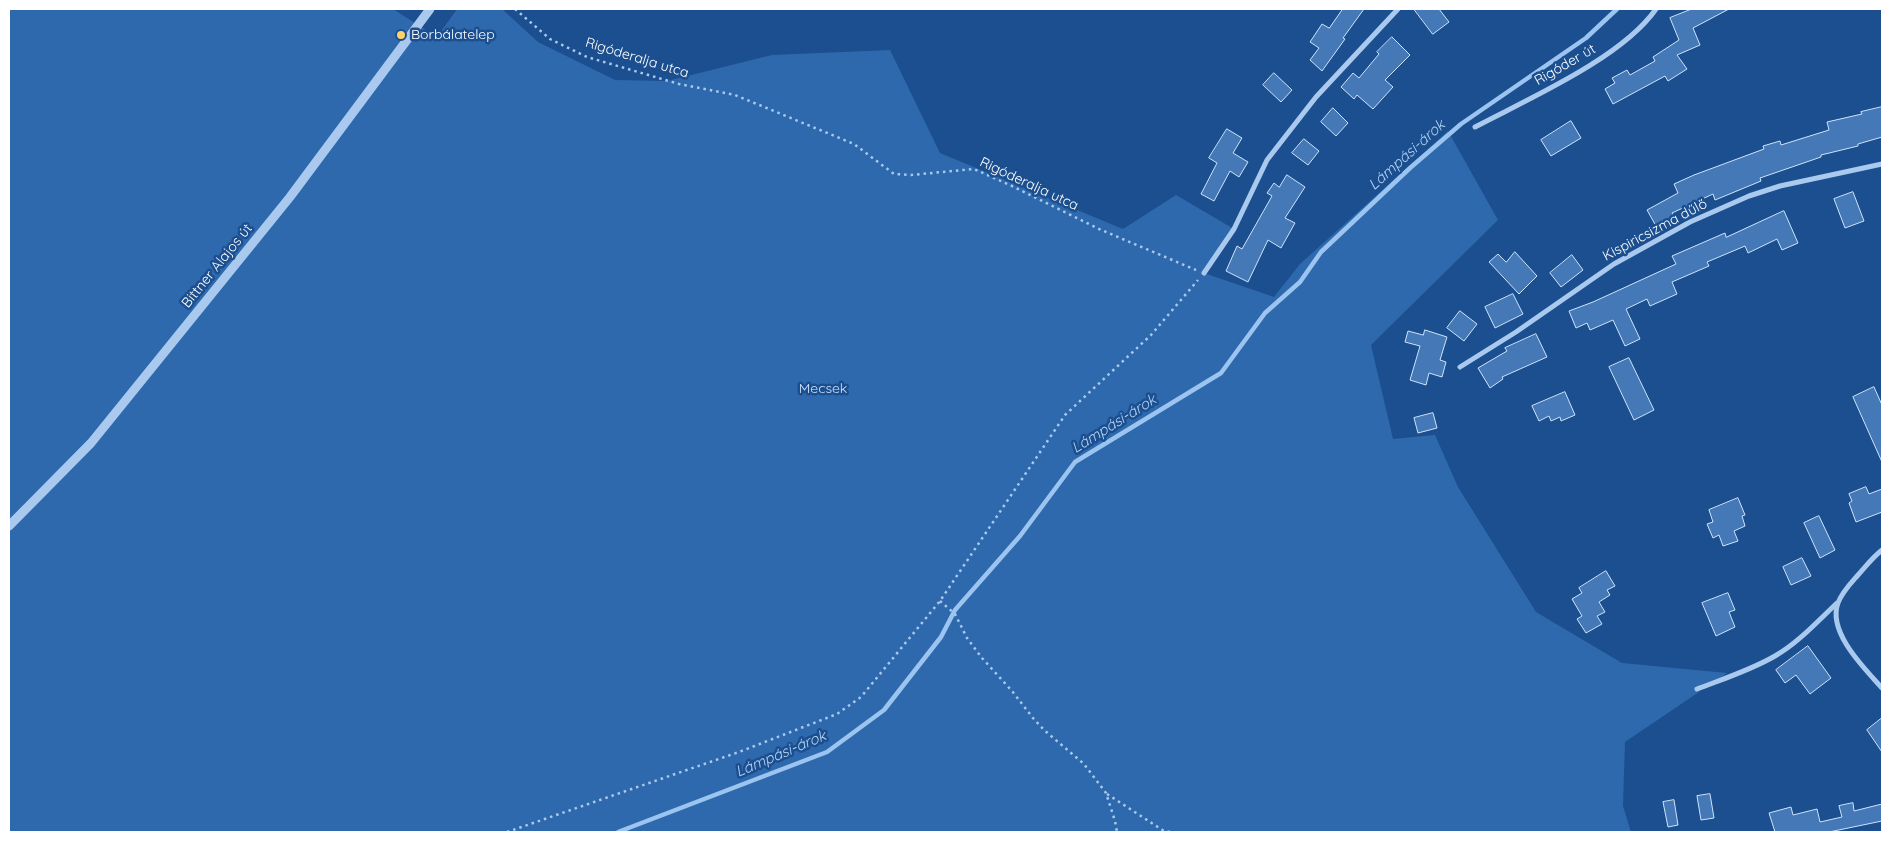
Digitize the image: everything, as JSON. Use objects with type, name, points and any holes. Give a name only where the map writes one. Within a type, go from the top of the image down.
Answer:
[{"type":"street","name":"Bittner Alajos út","points":[[9,526],[91,443],[290,197],[430,9]]},
{"type":"street","points":[[1204,273],[1234,229],[1267,160],[1316,97],[1398,9]]},
{"type":"street","name":"Rigóder út","points":[[1475,127],[1590,65],[1627,39],[1656,9]]},
{"type":"street","name":"Kispiricsizma dűlő","points":[[1460,366],[1516,332],[1614,264],[1690,222],[1748,196],[1780,186],[1882,164]]},
{"type":"street","points":[[1697,689],[1776,656],[1808,631],[1837,604],[1850,584],[1882,550]]},
{"type":"street","points":[[1837,604],[1837,619],[1842,638],[1852,654],[1882,688]]},
{"type":"path","name":"Rigóderalja utca","points":[[515,9],[550,39],[587,57],[679,84],[735,95],[854,144],[894,174],[912,175],[974,169],[1098,229],[1204,273]]},
{"type":"path","points":[[506,832],[739,752],[837,714],[860,697],[940,601],[1065,415],[1151,335],[1204,273]]},
{"type":"path","points":[[940,601],[955,614],[967,638],[982,658],[1012,691],[1038,724],[1084,764],[1106,793],[1117,832]]},
{"type":"path","points":[[1106,793],[1164,831],[1170,832]]},
{"type":"green space","name":"Mecsek","points":[[9,9],[393,9],[437,37],[457,9],[502,9],[538,42],[615,80],[667,81],[772,55],[890,50],[940,153],[1123,229],[1176,195],[1234,229],[1204,273],[1274,297],[1300,264],[1448,131],[1498,220],[1371,345],[1393,439],[1435,435],[1458,487],[1536,612],[1622,663],[1727,673],[1625,742],[1623,806],[1631,832],[9,832]]},
{"type":"building","points":[[1343,9],[1364,9],[1322,71],[1310,60],[1319,48],[1310,42],[1322,24],[1329,28]]},
{"type":"building","points":[[1414,9],[1439,9],[1449,22],[1433,34]]},
{"type":"building","points":[[1692,9],[1729,9],[1693,28],[1700,45],[1677,55],[1687,69],[1668,81],[1665,76],[1613,104],[1605,89],[1615,83],[1612,78],[1627,70],[1630,75],[1655,61],[1653,57],[1679,40],[1670,18]]},
{"type":"building","points":[[1392,37],[1410,55],[1385,80],[1393,87],[1373,109],[1357,95],[1354,99],[1341,87],[1353,73],[1359,78],[1379,54],[1377,52]]},
{"type":"building","points":[[1274,73],[1292,90],[1281,102],[1263,85]]},
{"type":"building","points":[[1882,107],[1882,137],[1858,144],[1858,146],[1821,155],[1821,157],[1760,178],[1761,181],[1715,200],[1713,194],[1672,213],[1674,216],[1656,226],[1647,210],[1678,193],[1674,184],[1694,175],[1764,149],[1763,146],[1780,141],[1781,145],[1829,130],[1827,122]]},
{"type":"building","points":[[1333,108],[1348,123],[1336,136],[1321,122]]},
{"type":"building","points":[[1571,121],[1581,138],[1551,156],[1541,140]]},
{"type":"building","points":[[1227,129],[1242,138],[1233,153],[1248,162],[1239,177],[1230,171],[1214,201],[1201,194],[1217,163],[1209,158]]},
{"type":"building","points":[[1304,139],[1319,151],[1308,165],[1292,153]]},
{"type":"building","points":[[1287,175],[1305,187],[1285,218],[1295,223],[1281,248],[1268,240],[1248,282],[1226,271],[1237,246],[1242,249],[1272,196],[1267,193],[1274,183],[1279,187]]},
{"type":"building","points":[[1853,192],[1864,221],[1845,228],[1834,199]]},
{"type":"building","points":[[1784,211],[1798,243],[1782,250],[1777,239],[1748,253],[1745,246],[1707,262],[1709,266],[1672,282],[1677,294],[1650,306],[1647,299],[1626,309],[1640,339],[1625,346],[1613,320],[1590,330],[1587,323],[1576,328],[1569,311],[1676,264],[1672,256],[1725,233],[1726,237]]},
{"type":"building","points":[[1515,252],[1537,276],[1519,294],[1489,262],[1498,254],[1506,262]]},
{"type":"building","points":[[1572,255],[1583,270],[1561,287],[1550,273]]},
{"type":"building","points":[[1513,294],[1523,314],[1495,328],[1485,307]]},
{"type":"building","points":[[1460,311],[1477,324],[1464,341],[1447,328]]},
{"type":"building","points":[[1425,330],[1447,337],[1440,360],[1446,362],[1442,377],[1429,373],[1426,385],[1410,380],[1420,346],[1405,342],[1408,331],[1423,335]]},
{"type":"building","points":[[1536,334],[1547,357],[1502,377],[1503,379],[1490,388],[1478,368],[1507,351],[1505,348]]},
{"type":"building","points":[[1629,358],[1654,410],[1634,420],[1609,367]]},
{"type":"building","points":[[1874,387],[1882,405],[1882,462],[1853,397]]},
{"type":"building","points":[[1565,392],[1575,415],[1561,421],[1560,417],[1551,421],[1549,416],[1539,421],[1532,406]]},
{"type":"building","points":[[1433,413],[1437,428],[1418,433],[1414,418]]},
{"type":"building","points":[[1866,487],[1869,494],[1882,489],[1882,512],[1856,522],[1849,503],[1852,501],[1849,494]]},
{"type":"building","points":[[1738,498],[1745,515],[1742,516],[1745,526],[1734,531],[1738,541],[1723,546],[1719,535],[1713,538],[1707,524],[1713,522],[1709,510]]},
{"type":"building","points":[[1819,516],[1835,550],[1820,558],[1804,523]]},
{"type":"building","points":[[1802,558],[1811,576],[1791,585],[1783,567]]},
{"type":"building","points":[[1606,571],[1615,586],[1607,590],[1610,595],[1599,602],[1605,612],[1597,616],[1602,624],[1586,633],[1577,619],[1582,616],[1572,599],[1582,593],[1579,588]]},
{"type":"building","points":[[1728,593],[1735,610],[1729,612],[1735,627],[1716,636],[1702,603]]},
{"type":"building","points":[[1808,646],[1831,678],[1810,694],[1796,675],[1785,683],[1776,670]]},
{"type":"building","points":[[1882,718],[1882,752],[1867,730]]},
{"type":"building","points":[[1710,794],[1714,818],[1701,820],[1697,796]]},
{"type":"building","points":[[1674,800],[1678,825],[1668,827],[1663,802]]},
{"type":"building","points":[[1853,803],[1854,811],[1882,804],[1882,821],[1829,832],[1775,832],[1769,813],[1791,807],[1793,815],[1817,809],[1820,822],[1842,817],[1839,806]]},
{"type":"waterway","name":"Lámpási-árok","points":[[618,832],[827,752],[884,710],[941,637],[955,610],[1020,536],[1075,462],[1221,373],[1265,313],[1300,282],[1321,252],[1410,168],[1461,124],[1586,38],[1617,9]]},
{"type":"place","name":"Borbálatelep","points":[[401,35]]}]
